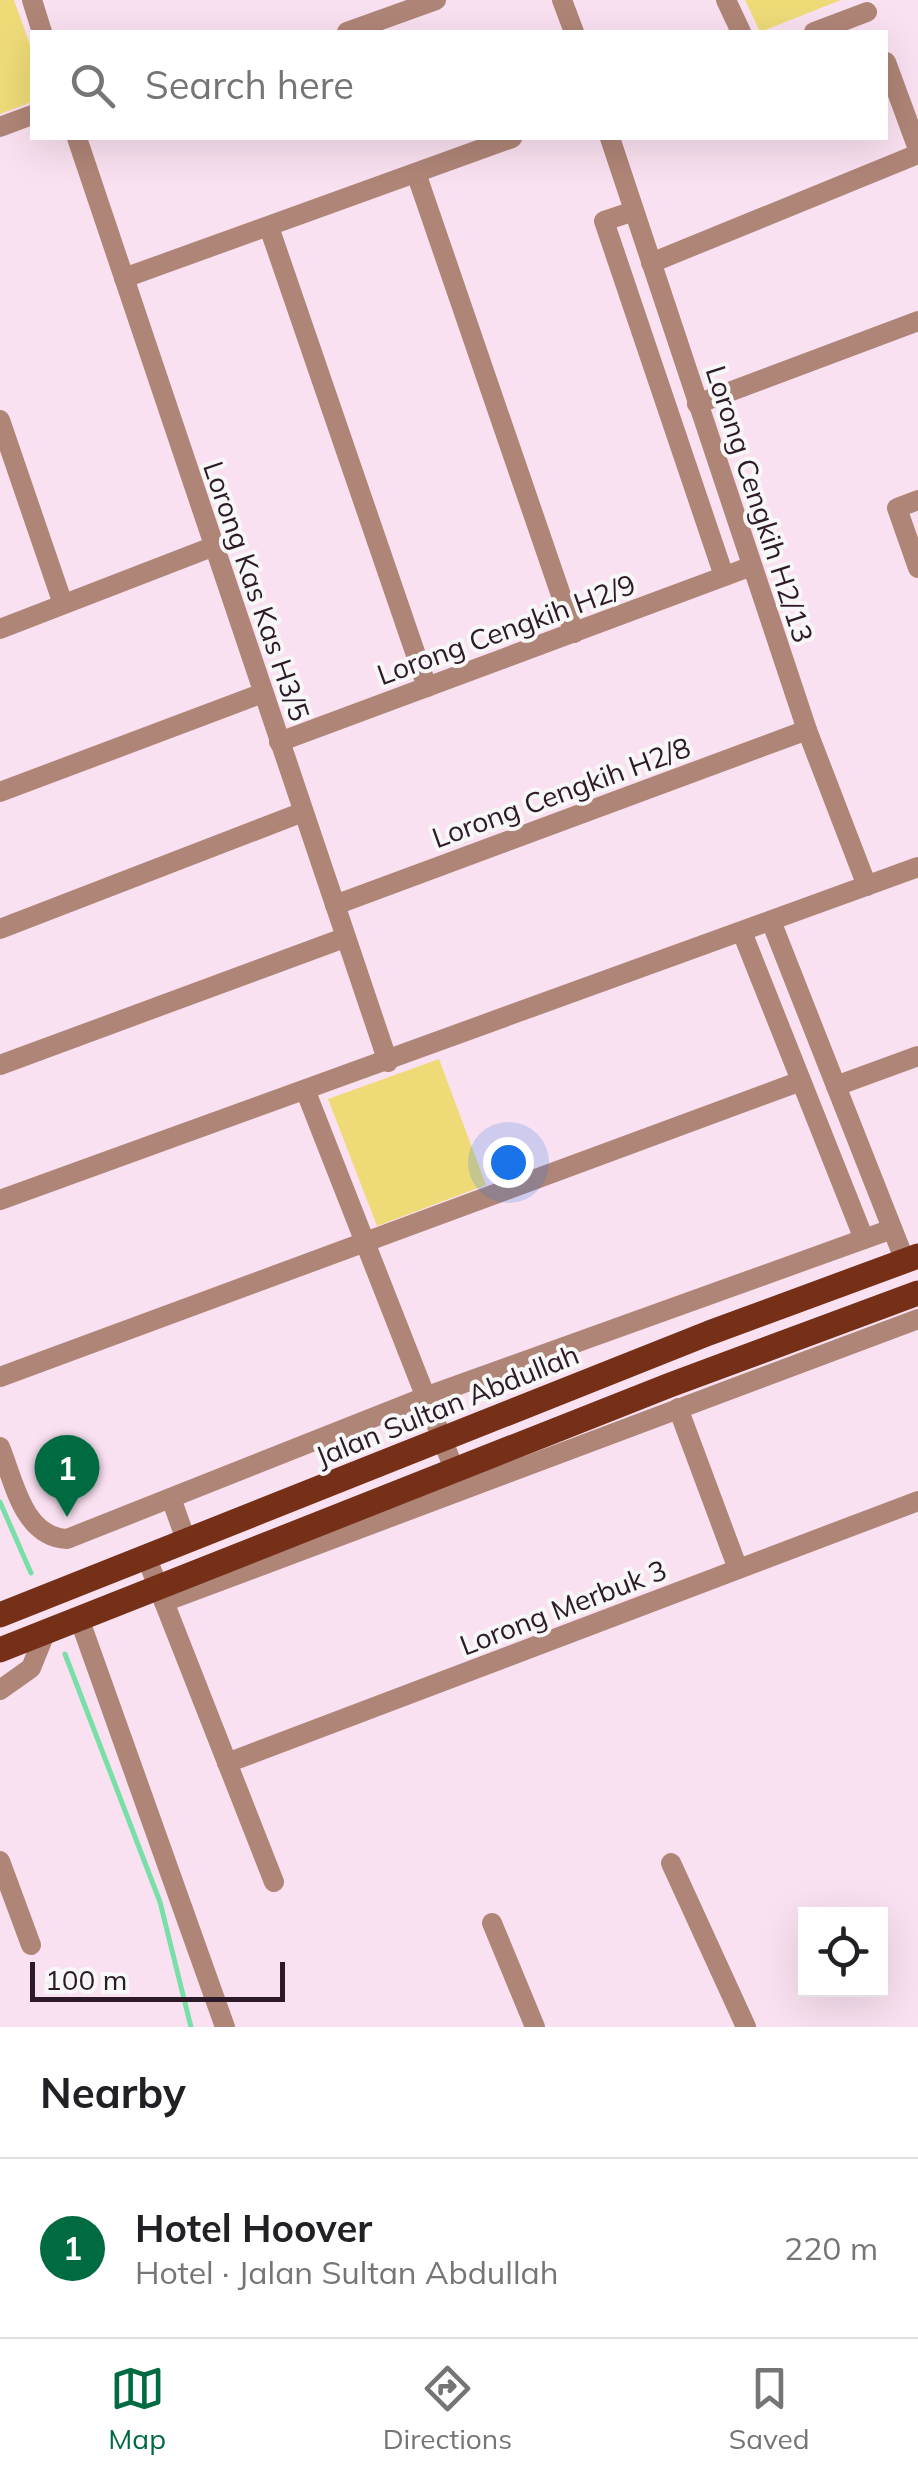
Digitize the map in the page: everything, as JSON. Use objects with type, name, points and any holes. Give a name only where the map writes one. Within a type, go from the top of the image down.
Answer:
[{"type":"main road","name":"Jalan Sultan Abdullah","points":[[0,1615],[709,1334],[912,1259]]},
{"type":"main road","points":[[0,1650],[79,1618],[160,1594],[454,1470],[918,1293]]},
{"type":"street","points":[[32,0],[41,30]]},
{"type":"street","points":[[354,30],[436,0]]},
{"type":"street","points":[[562,0],[573,30]]},
{"type":"street","points":[[726,0],[739,30]]},
{"type":"street","points":[[820,30],[868,15]]},
{"type":"street","points":[[651,262],[918,152],[888,68]]},
{"type":"street","points":[[0,128],[30,116]]},
{"type":"street","name":"Lorong Kas Kas H3/5","points":[[78,140],[388,1062]]},
{"type":"street","points":[[124,278],[507,140]]},
{"type":"street","name":"Lorong Cengkih H2/13","points":[[611,140],[807,730],[867,886]]},
{"type":"street","points":[[416,173],[574,633]]},
{"type":"street","points":[[634,211],[604,221],[724,576]]},
{"type":"street","points":[[270,227],[427,687]]},
{"type":"street","points":[[698,404],[918,321]]},
{"type":"street","points":[[660,388],[689,379]]},
{"type":"street","points":[[0,420],[62,604]]},
{"type":"street","points":[[918,500],[897,508],[918,568]]},
{"type":"street","points":[[0,629],[212,547]]},
{"type":"street","name":"Lorong Cengkih H2/9","points":[[279,742],[752,566]]},
{"type":"street","points":[[0,792],[263,693]]},
{"type":"street","name":"Lorong Cengkih H2/8","points":[[334,905],[807,730]]},
{"type":"street","points":[[0,928],[303,812]]},
{"type":"street","points":[[0,1200],[918,867]]},
{"type":"street","points":[[771,921],[892,1229],[912,1259]]},
{"type":"street","points":[[742,932],[864,1239]]},
{"type":"street","points":[[0,1065],[344,938]]},
{"type":"street","points":[[836,1086],[918,1056]]},
{"type":"street","points":[[0,1377],[800,1081]]},
{"type":"street","points":[[306,1092],[454,1470]]},
{"type":"street","points":[[0,1447],[30,1521],[54,1538],[76,1536],[425,1397],[892,1229]]},
{"type":"street","points":[[695,1300],[709,1334]]},
{"type":"street","points":[[160,1594],[918,1319]]},
{"type":"street","points":[[678,1408],[738,1569]]},
{"type":"street","points":[[171,1498],[186,1540]]},
{"type":"street","name":"Lorong Merbuk 3","points":[[227,1763],[918,1501]]},
{"type":"street","points":[[146,1556],[274,1882]]},
{"type":"street","points":[[79,1618],[225,2027]]},
{"type":"street","points":[[0,1690],[30,1668],[46,1631]]},
{"type":"street","points":[[671,1864],[746,2027]]},
{"type":"street","points":[[2,1869],[31,1944]]},
{"type":"street","points":[[492,1923],[534,2027]]},
{"type":"shaded area","points":[[0,0],[14,0],[30,44],[30,103],[0,114]]},
{"type":"shaded area","points":[[745,0],[841,0],[765,30],[759,30]]},
{"type":"shaded area","points":[[439,1059],[486,1185],[377,1226],[328,1099]]},
{"type":"waterway","points":[[0,1502],[31,1573]]},
{"type":"waterway","points":[[65,1654],[160,1902],[191,2027]]},
{"type":"place","name":"Hotel Hoover","points":[[67,1517]]}]
